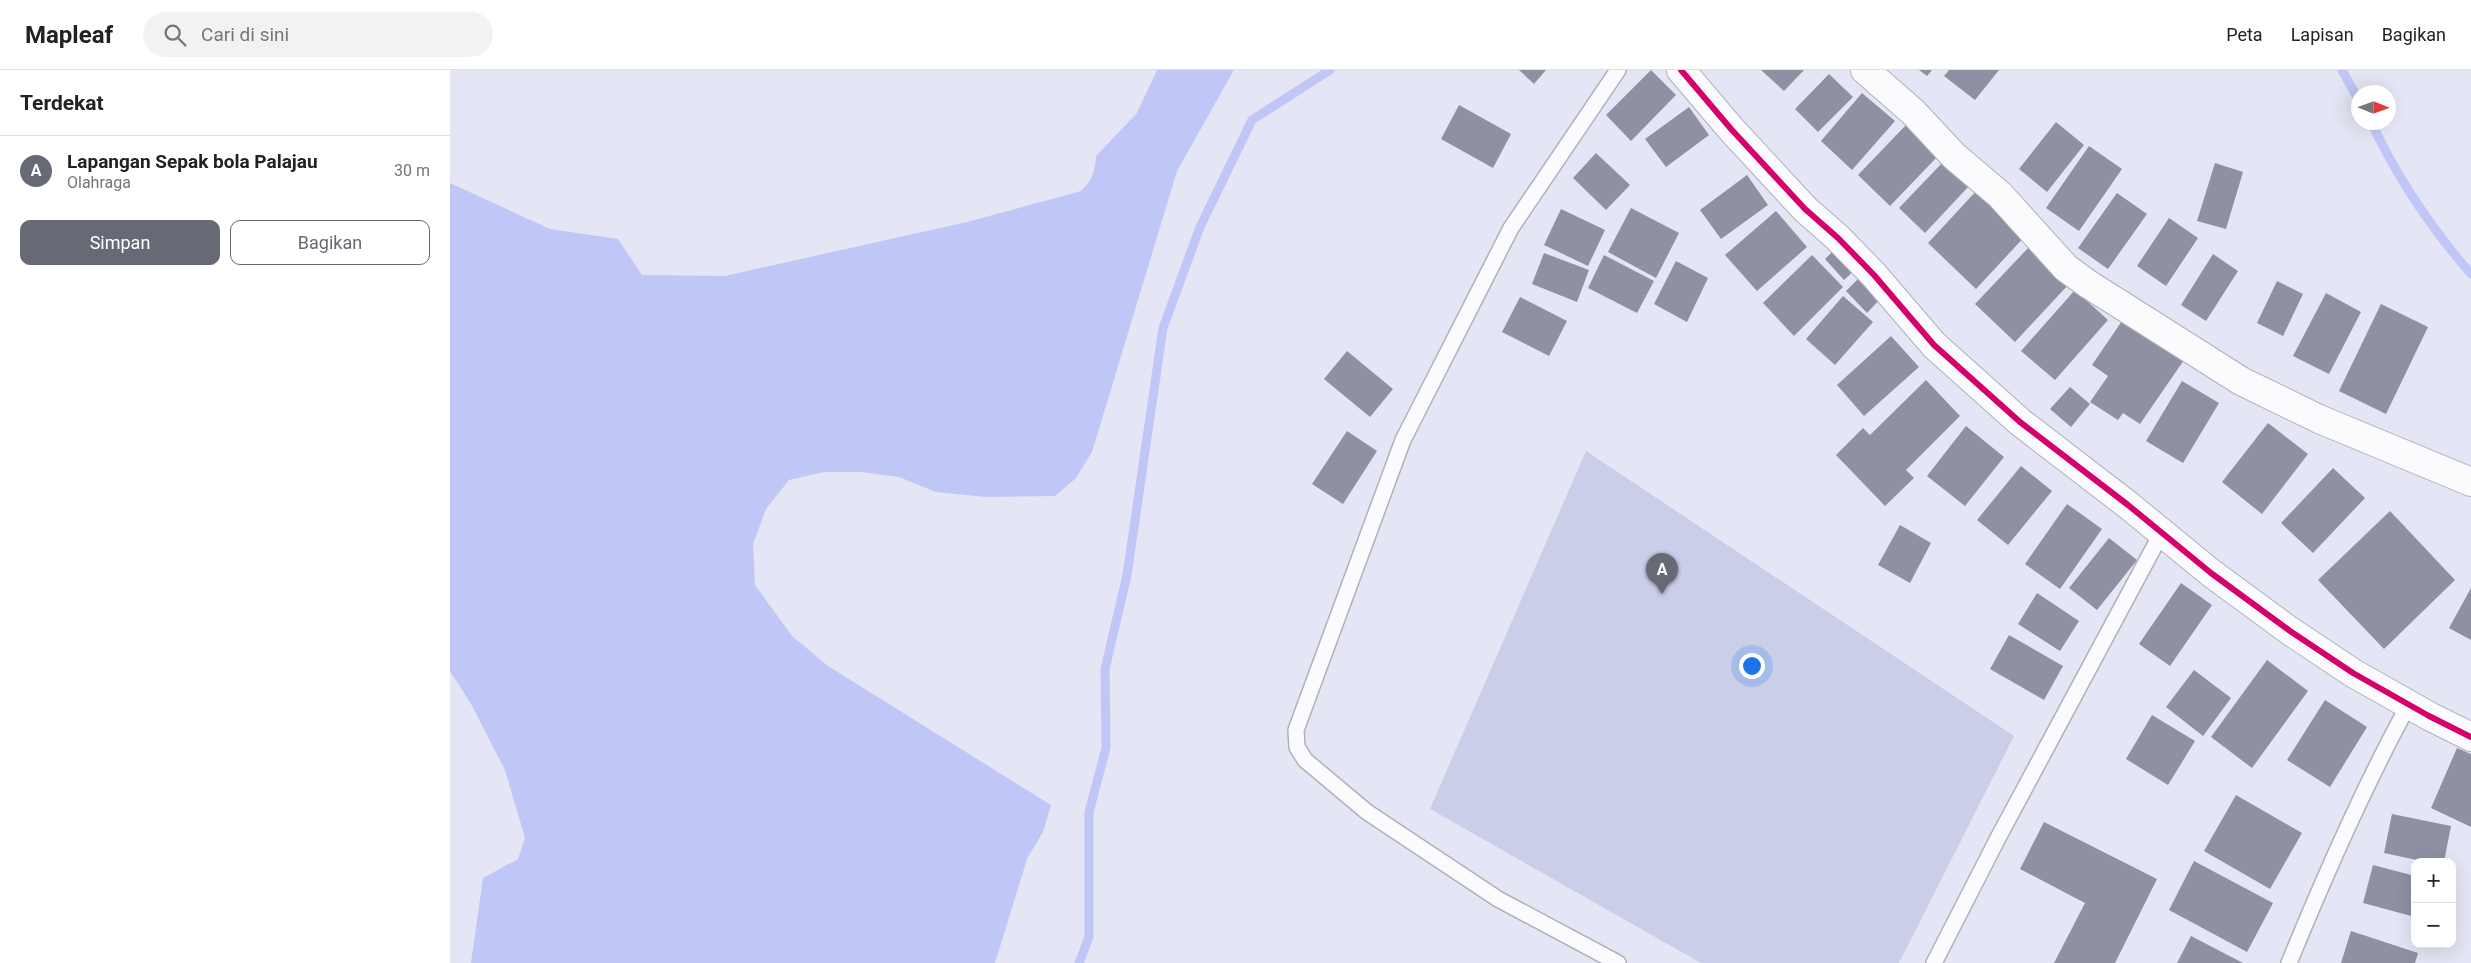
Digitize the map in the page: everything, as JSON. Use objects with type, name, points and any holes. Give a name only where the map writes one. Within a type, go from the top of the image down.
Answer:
[{"type":"street","points":[[1681,70],[1730,129],[1805,209],[1838,238],[1874,275],[1934,345],[2020,422],[2161,534],[2290,631],[2353,673],[2471,737]]},
{"type":"street","points":[[1866,70],[1913,112],[1954,156],[2000,195],[2066,268],[2088,284],[2241,381],[2319,418],[2471,482]]},
{"type":"lane","points":[[1618,70],[1511,228],[1403,440],[1296,730],[1297,747],[1304,760],[1366,812],[1498,899],[1618,963]]},
{"type":"lane","points":[[1934,963],[1998,838],[2161,534]]},
{"type":"lane","points":[[2289,963],[2331,862],[2384,749],[2409,704]]},
{"type":"shaded area","points":[[1586,451],[2014,736],[1899,963],[1701,963],[1430,809]]},
{"type":"water","points":[[1157,70],[1234,70],[1177,171],[1092,452],[1076,478],[1055,496],[986,497],[936,492],[899,477],[860,472],[824,472],[789,480],[766,509],[753,544],[755,585],[792,636],[828,666],[1051,805],[1043,832],[1027,859],[995,963],[471,963],[483,878],[518,859],[525,838],[505,770],[471,704],[450,671],[450,183],[550,229],[618,239],[642,275],[725,276],[967,222],[1081,191],[1093,175],[1096,156],[1137,113]]},
{"type":"building","points":[[1519,70],[1546,70],[1534,84]]},
{"type":"building","points":[[1651,70],[1676,95],[1631,141],[1606,115]]},
{"type":"building","points":[[1761,70],[1804,70],[1784,91]]},
{"type":"building","points":[[1919,70],[1932,70],[1927,76]]},
{"type":"building","points":[[1949,70],[1999,70],[1975,100],[1944,76]]},
{"type":"building","points":[[1829,74],[1853,97],[1818,132],[1795,109]]},
{"type":"building","points":[[1862,93],[1895,121],[1852,170],[1821,141]]},
{"type":"building","points":[[1459,105],[1511,134],[1493,168],[1441,139]]},
{"type":"building","points":[[1689,107],[1709,135],[1666,167],[1645,139]]},
{"type":"building","points":[[2056,122],[2084,145],[2047,192],[2019,169]]},
{"type":"building","points":[[1906,125],[1938,156],[1890,206],[1858,175]]},
{"type":"building","points":[[2089,146],[2122,169],[2079,231],[2046,208]]},
{"type":"building","points":[[1596,153],[1630,185],[1606,210],[1573,178]]},
{"type":"building","points":[[1943,162],[1969,186],[1925,233],[1899,208]]},
{"type":"building","points":[[2215,163],[2243,172],[2226,229],[2197,221]]},
{"type":"building","points":[[1747,175],[1768,205],[1721,239],[1700,210]]},
{"type":"building","points":[[1979,188],[2027,234],[1976,289],[1928,243]]},
{"type":"building","points":[[2117,193],[2147,214],[2108,269],[2078,248]]},
{"type":"building","points":[[1631,208],[1679,233],[1656,278],[1608,252]]},
{"type":"building","points":[[1561,209],[1605,230],[1588,266],[1544,245]]},
{"type":"building","points":[[1776,211],[1807,247],[1757,291],[1725,255]]},
{"type":"building","points":[[2169,218],[2198,238],[2166,286],[2137,266]]},
{"type":"building","points":[[1839,245],[1859,266],[1844,280],[1825,259]]},
{"type":"building","points":[[2029,247],[2068,285],[2015,342],[1975,304]]},
{"type":"building","points":[[1544,253],[1589,270],[1577,302],[1532,284]]},
{"type":"building","points":[[2213,254],[2238,271],[2206,321],[2181,305]]},
{"type":"building","points":[[1604,255],[1654,281],[1637,313],[1588,288]]},
{"type":"building","points":[[1812,255],[1843,287],[1794,336],[1763,303]]},
{"type":"building","points":[[1676,261],[1708,278],[1687,322],[1654,304]]},
{"type":"building","points":[[1862,275],[1883,296],[1867,313],[1846,291]]},
{"type":"building","points":[[2277,281],[2303,294],[2283,336],[2257,323]]},
{"type":"building","points":[[2075,290],[2108,320],[2055,380],[2021,351]]},
{"type":"building","points":[[2326,293],[2361,312],[2329,374],[2293,356]]},
{"type":"building","points":[[1843,296],[1873,322],[1835,365],[1806,339]]},
{"type":"building","points":[[1520,297],[1567,321],[1549,356],[1502,332]]},
{"type":"building","points":[[2381,304],[2428,327],[2386,414],[2339,391]]},
{"type":"building","points":[[2124,318],[2184,360],[2140,424],[2123,413],[2118,420],[2090,402],[2108,376],[2092,365]]},
{"type":"building","points":[[1891,336],[1919,367],[1864,416],[1837,385]]},
{"type":"building","points":[[1347,351],[1393,389],[1370,417],[1324,379]]},
{"type":"building","points":[[1926,380],[1960,416],[1906,470],[1914,478],[1885,506],[1836,455],[1863,428],[1870,435]]},
{"type":"building","points":[[2182,381],[2219,403],[2183,463],[2146,441]]},
{"type":"building","points":[[2070,387],[2090,404],[2071,427],[2050,409]]},
{"type":"building","points":[[2268,423],[2308,454],[2262,514],[2222,482]]},
{"type":"building","points":[[1966,426],[2004,457],[1965,506],[1927,476]]},
{"type":"building","points":[[1347,431],[1377,451],[1343,504],[1312,484]]},
{"type":"building","points":[[2021,466],[2052,491],[2008,545],[1977,520]]},
{"type":"building","points":[[2333,468],[2365,498],[2313,553],[2281,523]]},
{"type":"building","points":[[2067,504],[2102,529],[2060,589],[2025,564]]},
{"type":"building","points":[[2390,511],[2455,580],[2384,649],[2318,580]]},
{"type":"building","points":[[1900,525],[1931,543],[1910,583],[1878,565]]},
{"type":"building","points":[[2109,538],[2137,560],[2097,610],[2069,588]]},
{"type":"building","points":[[2181,583],[2212,605],[2170,666],[2139,644]]},
{"type":"building","points":[[2471,588],[2471,640],[2449,628]]},
{"type":"building","points":[[2037,593],[2079,621],[2060,651],[2018,624]]},
{"type":"building","points":[[2009,635],[2063,666],[2044,700],[1990,669]]},
{"type":"building","points":[[2267,660],[2308,691],[2252,768],[2211,737]]},
{"type":"building","points":[[2194,670],[2231,698],[2203,736],[2166,707]]},
{"type":"building","points":[[2325,700],[2367,727],[2330,787],[2287,760]]},
{"type":"building","points":[[2152,715],[2195,741],[2168,785],[2126,759]]},
{"type":"building","points":[[2457,748],[2471,754],[2471,827],[2431,808]]},
{"type":"building","points":[[2236,795],[2302,833],[2270,889],[2204,851]]},
{"type":"building","points":[[2392,814],[2451,826],[2445,858],[2411,859],[2384,853]]},
{"type":"building","points":[[2044,822],[2157,879],[2115,963],[2054,963],[2085,903],[2020,869]]},
{"type":"building","points":[[2194,861],[2273,903],[2247,952],[2169,910]]},
{"type":"building","points":[[2373,865],[2411,875],[2411,916],[2363,903]]},
{"type":"building","points":[[2351,931],[2418,953],[2415,963],[2341,963]]},
{"type":"building","points":[[2191,936],[2243,963],[2177,963]]},
{"type":"waterway","points":[[1079,963],[1089,937],[1089,812],[1106,748],[1105,669],[1127,575],[1163,328],[1200,227],[1252,120],[1330,70]]},
{"type":"waterway","points":[[2342,70],[2351,86]]},
{"type":"waterway","points":[[2375,130],[2416,201],[2442,239],[2471,274]]},
{"type":"cycle path","points":[[1681,70],[1731,129],[1805,209],[1838,238],[1874,275],[1934,345],[2020,422],[2128,505],[2211,573],[2290,631],[2353,673],[2429,716],[2471,737]]},
{"type":"place","name":"Lapangan Sepak bola Palajau","points":[[1662,594]]}]
